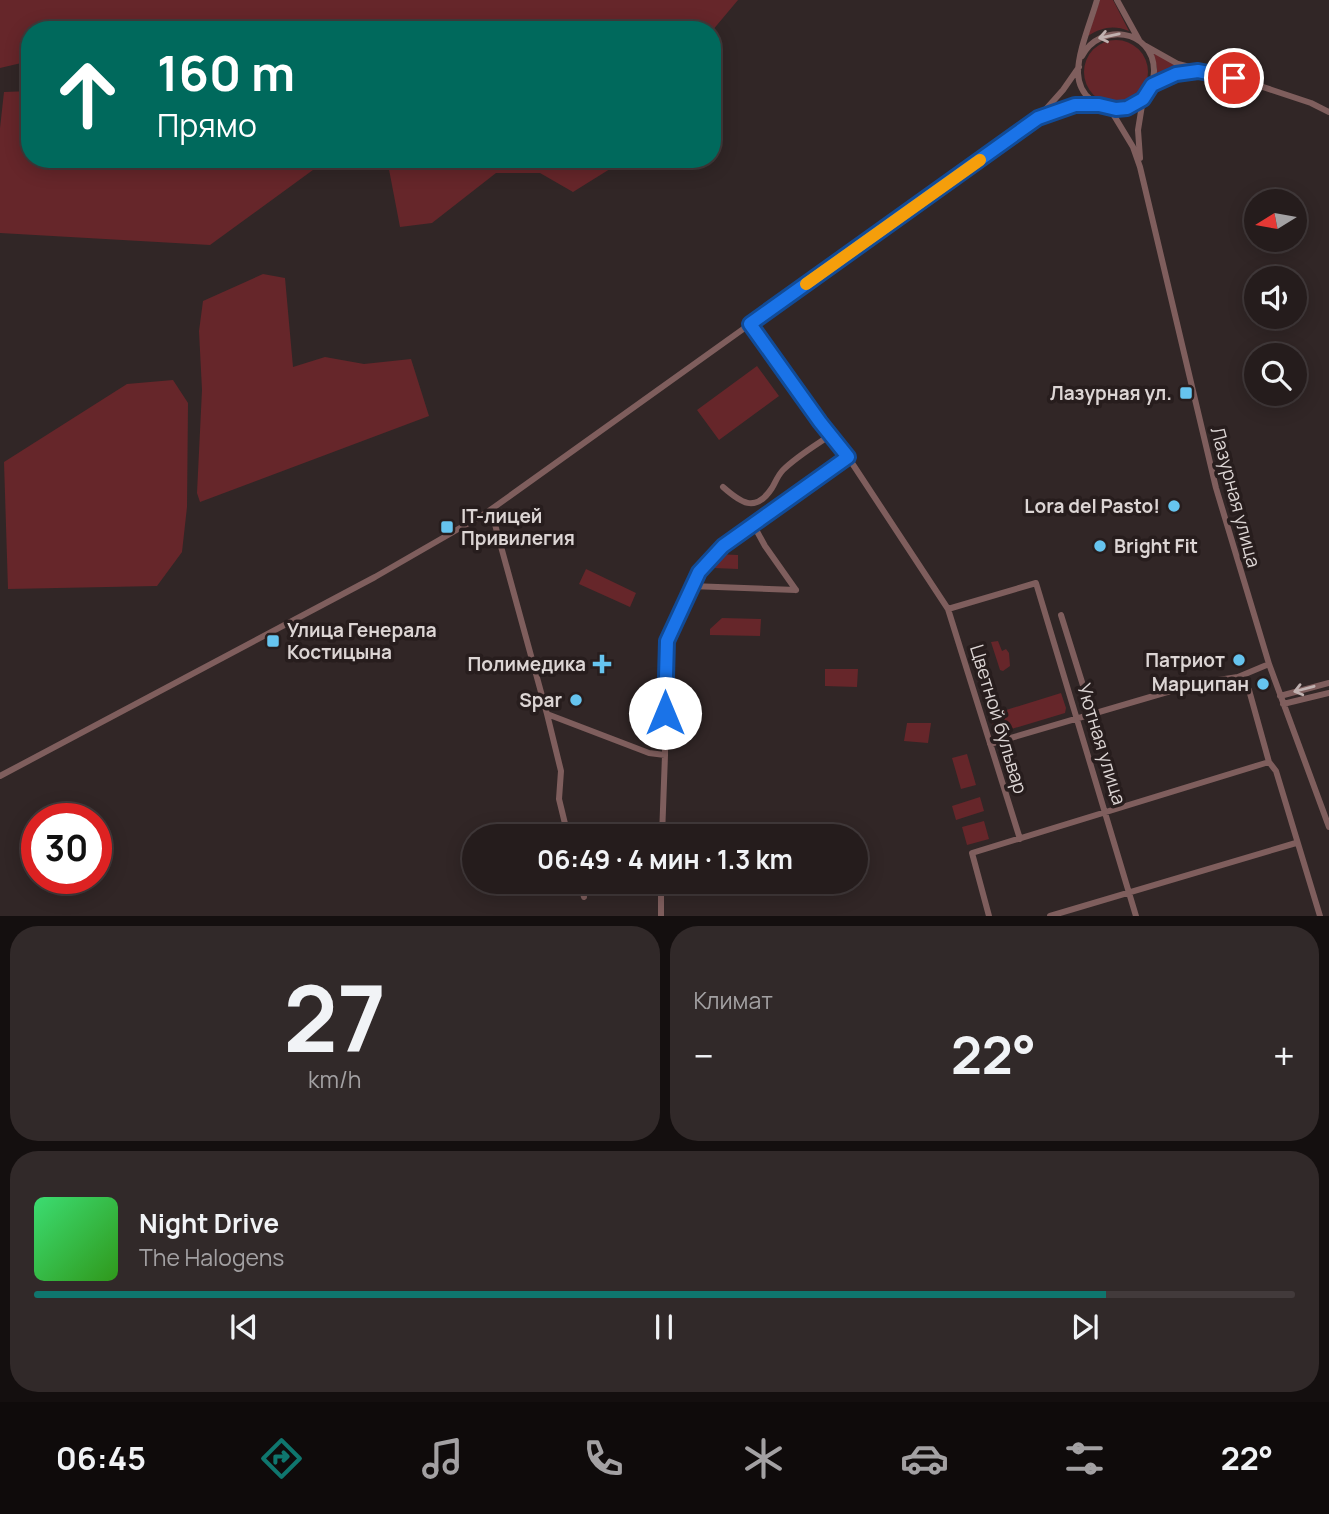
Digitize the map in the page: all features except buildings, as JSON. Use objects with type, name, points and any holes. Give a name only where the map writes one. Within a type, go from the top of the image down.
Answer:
[{"type":"street","points":[[0,776],[375,577],[491,510],[1038,118],[1079,67],[1097,0]]},
{"type":"street","points":[[1117,0],[1153,62],[1152,85],[1143,99],[1138,130],[1140,167]]},
{"type":"street","points":[[1082,56],[1092,42],[1108,34],[1126,35],[1178,64],[1251,83],[1311,103],[1329,112]]},
{"type":"street","points":[[1079,67],[1083,89],[1099,105]]},
{"type":"street","points":[[1152,85],[1176,74],[1198,71]]},
{"type":"street","points":[[1038,118],[1075,105],[1127,108],[1143,99]]},
{"type":"street","points":[[1110,109],[1133,147],[1140,167]]},
{"type":"street","name":"Лазурная улица","points":[[1140,167],[1216,488],[1269,664],[1329,827]]},
{"type":"street","name":"Цветной бульвар","points":[[750,324],[848,457],[948,609],[1020,839]]},
{"type":"street","points":[[723,487],[741,503],[759,500],[766,496],[781,471],[832,434]]},
{"type":"street","points":[[663,824],[665,648],[691,586],[707,561],[753,524],[848,457]]},
{"type":"street","points":[[491,510],[561,771],[559,799],[565,824]]},
{"type":"street","points":[[691,586],[796,590],[753,524]]},
{"type":"street","name":"Уютная улица","points":[[948,609],[1035,583],[1136,915]]},
{"type":"street","points":[[1061,615],[1090,715]]},
{"type":"street","points":[[990,744],[1198,683],[1238,677],[1269,664]]},
{"type":"street","points":[[1238,677],[1249,690],[1269,762],[1276,771],[1320,915]]},
{"type":"street","points":[[1280,696],[1329,683]]},
{"type":"street","points":[[1283,704],[1329,693]]},
{"type":"street","points":[[547,714],[649,754],[666,755]]},
{"type":"street","points":[[989,915],[972,853],[1269,762]]},
{"type":"street","points":[[1050,915],[1296,843]]},
{"type":"street","points":[[660,915],[661,894]]},
{"type":"shaded area","points":[[0,0],[738,0],[720,21],[21,21],[21,63],[0,68]]},
{"type":"shaded area","points":[[1100,0],[1113,0],[1129,31],[1108,28],[1088,36]]},
{"type":"shaded area","points":[[1110,40],[1122,40],[1139,49],[1146,60],[1146,84],[1139,95],[1122,104],[1110,104],[1098,99],[1089,90],[1084,78],[1084,66],[1089,54],[1098,45]]},
{"type":"shaded area","points":[[1153,52],[1189,69],[1171,72],[1156,80],[1157,68]]},
{"type":"shaded area","points":[[21,91],[21,168],[316,168],[210,245],[0,233],[0,128],[4,92]]},
{"type":"shaded area","points":[[389,168],[612,168],[573,192],[540,173],[496,173],[432,223],[400,227]]},
{"type":"shaded area","points":[[263,274],[285,278],[293,367],[325,357],[364,364],[411,359],[429,416],[200,502],[197,493],[202,390],[199,331],[203,301]]},
{"type":"shaded area","points":[[757,366],[779,396],[719,440],[697,410]]},
{"type":"shaded area","points":[[173,380],[188,403],[187,507],[182,552],[157,586],[8,589],[4,462],[127,384]]},
{"type":"shaded area","points":[[715,554],[738,555],[738,569],[714,568]]},
{"type":"shaded area","points":[[586,569],[636,593],[630,607],[579,584]]},
{"type":"shaded area","points":[[722,618],[761,619],[760,636],[710,635],[710,629]]},
{"type":"shaded area","points":[[998,641],[1002,651],[1006,649],[1009,653],[1010,666],[1003,671],[1000,670],[991,642]]},
{"type":"shaded area","points":[[825,669],[858,669],[857,687],[825,686]]},
{"type":"shaded area","points":[[1061,693],[1065,713],[995,734],[990,715]]},
{"type":"shaded area","points":[[907,723],[931,723],[928,743],[904,741]]},
{"type":"shaded area","points":[[967,754],[976,785],[961,789],[952,758]]},
{"type":"shaded area","points":[[980,797],[984,811],[956,820],[952,806]]},
{"type":"shaded area","points":[[984,821],[989,839],[967,845],[962,827]]},
{"type":"slow traffic","points":[[806,284],[980,160]]},
{"type":"place","name":"Лазурная ул.","points":[[1186,393]]},
{"type":"place","name":"Lora del Pasto!","points":[[1174,506]]},
{"type":"place","name":"IT-лицей Привилегия","points":[[447,527]]},
{"type":"place","name":"Bright Fit","points":[[1100,546]]},
{"type":"place","name":"Улица Генерала Костицына","points":[[273,641]]},
{"type":"place","name":"Патриот","points":[[1239,660]]},
{"type":"place","name":"Полимедика","points":[[602,664]]},
{"type":"place","name":"Марципан","points":[[1263,684]]},
{"type":"place","name":"Spar","points":[[576,700]]},
{"type":"route","points":[[665,713],[667,641],[699,572],[723,546],[848,457],[750,324],[1038,118],[1075,105],[1127,108],[1143,99],[1152,85],[1176,74],[1198,71],[1234,78]]}]
